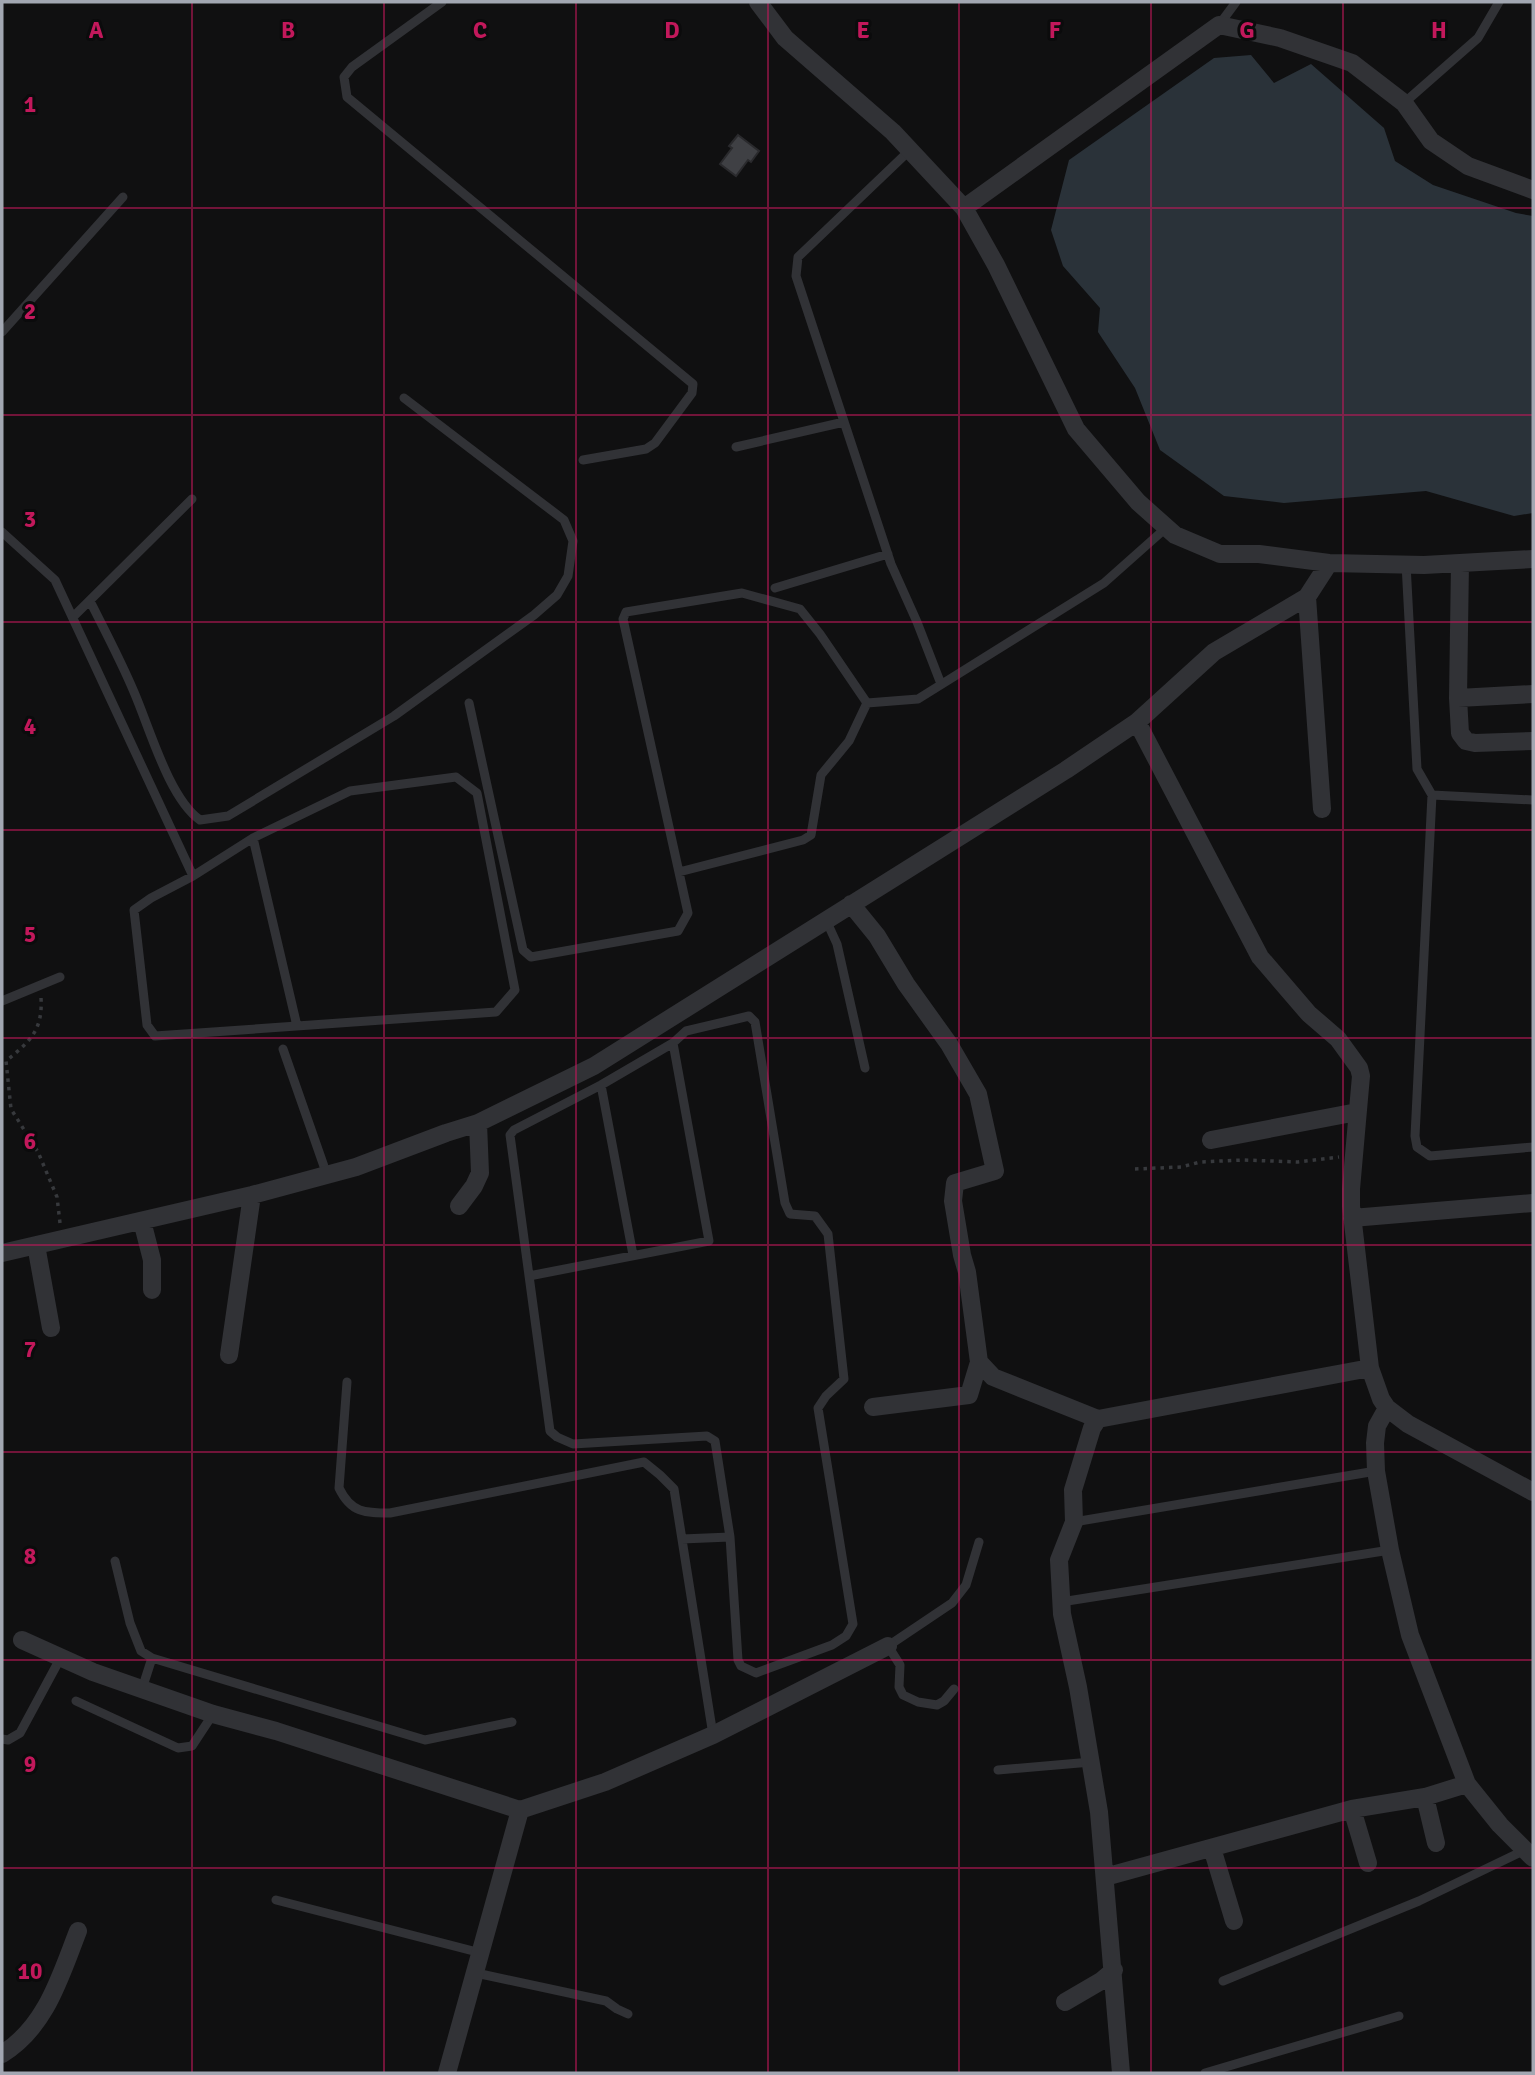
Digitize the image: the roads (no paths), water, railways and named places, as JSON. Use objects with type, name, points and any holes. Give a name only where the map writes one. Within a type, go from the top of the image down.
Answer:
[{"type":"street","points":[[758,2],[785,38],[893,132],[964,208],[996,265],[1076,429],[1138,502],[1175,535],[1220,554],[1259,554],[1329,564],[1460,563],[1533,559]]},
{"type":"street","points":[[964,208],[1219,25],[1280,38],[1352,64],[1404,103],[1431,141],[1468,166],[1533,190]]},
{"type":"street","points":[[1460,563],[1460,733],[1466,741],[1475,743],[1533,741]]},
{"type":"street","points":[[2,1253],[252,1195],[356,1167],[478,1123],[594,1066],[1066,770],[1137,722],[1214,652],[1307,597],[1329,564]]},
{"type":"street","points":[[1307,597],[1322,809]]},
{"type":"street","points":[[1458,698],[1533,694]]},
{"type":"street","points":[[1137,722],[1260,957],[1309,1014],[1338,1039],[1359,1068],[1350,1189],[1370,1368],[1381,1399],[1387,1408],[1408,1424],[1533,1492]]},
{"type":"street","points":[[850,904],[877,936],[906,984],[949,1044],[978,1094],[995,1171],[955,1183],[953,1201],[977,1336],[979,1362],[969,1395],[873,1407]]},
{"type":"street","points":[[1212,1140],[1357,1112]]},
{"type":"street","points":[[459,1206],[480,1173],[478,1123]]},
{"type":"street","points":[[229,1356],[252,1195]]},
{"type":"street","points":[[1352,1218],[1533,1203]]},
{"type":"street","points":[[142,1221],[152,1259],[152,1290]]},
{"type":"street","points":[[36,1245],[51,1328]]},
{"type":"street","points":[[979,1362],[993,1377],[1098,1419],[1370,1368]]},
{"type":"street","points":[[1387,1408],[1377,1426],[1374,1443],[1376,1471],[1390,1550],[1410,1635],[1467,1784],[1500,1825],[1529,1854]]},
{"type":"street","points":[[1098,1419],[1091,1428],[1073,1490],[1074,1522],[1059,1560],[1061,1602],[1099,1812],[1121,2073]]},
{"type":"street","points":[[22,1640],[93,1672],[213,1714],[276,1731],[520,1810],[605,1782],[713,1735],[888,1646]]},
{"type":"street","points":[[1105,1877],[1352,1809],[1425,1797],[1467,1784]]},
{"type":"street","points":[[1425,1797],[1436,1843]]},
{"type":"street","points":[[1352,1809],[1368,1863]]},
{"type":"street","points":[[447,2073],[520,1810]]},
{"type":"street","points":[[1212,1848],[1234,1921]]},
{"type":"street","points":[[2,2054],[15,2046],[37,2024],[54,1992],[78,1931]]},
{"type":"street","points":[[1065,2002],[1101,1981],[1114,1970]]},
{"type":"lane","points":[[443,2],[352,66],[344,77],[347,97],[693,384],[692,393],[655,443],[646,449],[583,460]]},
{"type":"lane","points":[[1219,25],[1236,2]]},
{"type":"lane","points":[[1404,103],[1479,38],[1499,2]]},
{"type":"lane","points":[[910,150],[798,257],[796,276],[888,554],[941,684]]},
{"type":"lane","points":[[2,332],[123,197]]},
{"type":"lane","points":[[90,601],[122,664],[172,784],[189,812],[200,820],[228,816],[394,716],[534,615],[557,595],[568,576],[573,541],[564,520],[404,398]]},
{"type":"lane","points":[[736,446],[844,422]]},
{"type":"lane","points":[[73,617],[192,499]]},
{"type":"lane","points":[[867,703],[918,699],[1104,583],[1167,527]]},
{"type":"lane","points":[[2,532],[55,580],[193,876]]},
{"type":"lane","points":[[775,588],[888,554]]},
{"type":"lane","points":[[1406,564],[1417,769],[1432,795],[1415,1136],[1417,1147],[1430,1156],[1533,1147]]},
{"type":"lane","points":[[469,703],[523,950],[531,957],[678,931],[688,913],[623,619],[626,612],[742,593],[800,609],[867,703]]},
{"type":"lane","points":[[679,872],[803,840],[811,835],[821,775],[849,741],[867,703]]},
{"type":"lane","points":[[456,776],[477,793],[515,990],[496,1012],[155,1036],[147,1025],[134,910],[253,838],[349,791],[456,776]]},
{"type":"lane","points":[[1432,795],[1533,800]]},
{"type":"lane","points":[[253,838],[297,1026]]},
{"type":"lane","points":[[826,919],[837,944],[865,1068]]},
{"type":"lane","points":[[2,1001],[60,977]]},
{"type":"lane","points":[[749,1016],[755,1022],[785,1203],[790,1214],[815,1216],[828,1234],[845,1379],[826,1396],[818,1408],[853,1624],[846,1636],[832,1645],[756,1673],[741,1665],[738,1660],[730,1537],[715,1441],[707,1436],[573,1444],[550,1431],[510,1135],[514,1130],[601,1085],[673,1042],[686,1031],[749,1016]]},
{"type":"lane","points":[[529,1276],[709,1241],[673,1042]]},
{"type":"lane","points":[[284,1049],[327,1175]]},
{"type":"lane","points":[[601,1085],[633,1255]]},
{"type":"lane","points":[[346,1382],[339,1488],[346,1502],[358,1510],[390,1513],[644,1462],[660,1475],[674,1489],[713,1735]]},
{"type":"lane","points":[[1074,1522],[1376,1471]]},
{"type":"lane","points":[[682,1539],[730,1537]]},
{"type":"lane","points":[[954,1689],[937,1705],[926,1704],[903,1695],[899,1687],[900,1665],[888,1646],[952,1603],[967,1585],[979,1542]]},
{"type":"lane","points":[[1061,1602],[1390,1550]]},
{"type":"lane","points":[[115,1561],[130,1623],[141,1651],[152,1658],[425,1740],[512,1722]]},
{"type":"lane","points":[[2,1739],[8,1740],[20,1733],[61,1657]]},
{"type":"lane","points":[[142,1689],[152,1658]]},
{"type":"lane","points":[[76,1701],[178,1748],[192,1746],[213,1714]]},
{"type":"lane","points":[[998,1770],[1091,1762]]},
{"type":"lane","points":[[1223,1981],[1529,1854]]},
{"type":"lane","points":[[276,1900],[482,1954]]},
{"type":"lane","points":[[476,1973],[606,2001],[617,2010],[628,2014]]},
{"type":"lane","points":[[1205,2073],[1399,2016]]}]
